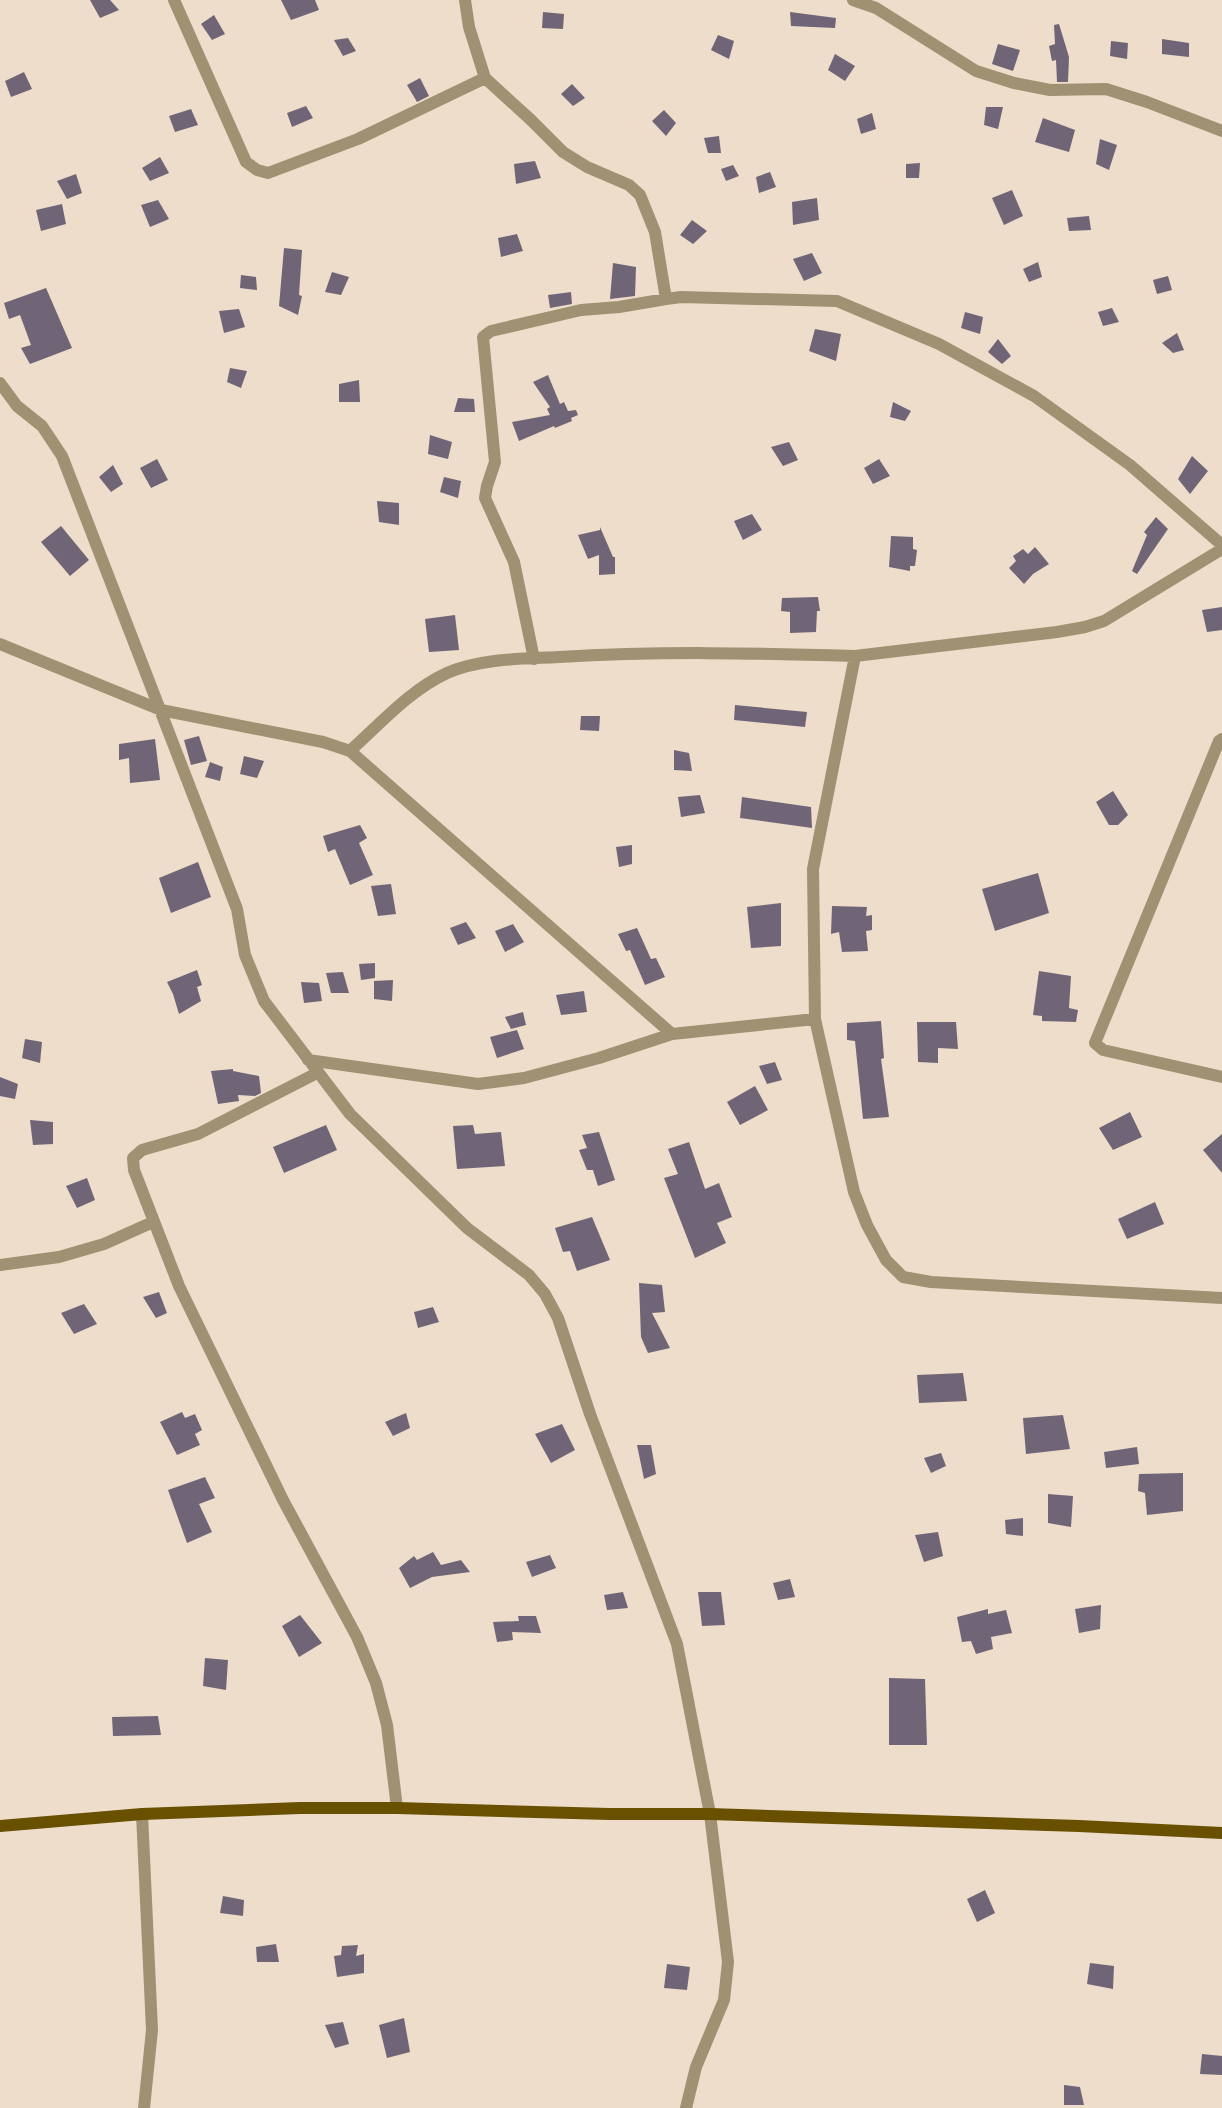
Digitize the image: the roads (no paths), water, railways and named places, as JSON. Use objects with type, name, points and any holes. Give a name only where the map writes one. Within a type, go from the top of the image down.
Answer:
[{"type":"main road","points":[[0,1826],[142,1814],[300,1808],[397,1808],[609,1814],[710,1814],[1079,1826],[1222,1833]]},
{"type":"street","points":[[174,0],[246,162],[256,170],[268,173],[358,139],[485,78]]},
{"type":"street","points":[[465,0],[469,27],[485,78],[532,120],[563,152],[587,167],[629,185],[640,195],[654,232],[666,298]]},
{"type":"street","points":[[853,0],[876,8],[976,71],[1014,83],[1050,90],[1106,90],[1148,102],[1222,131]]},
{"type":"street","points":[[350,751],[419,689],[448,673],[481,663],[619,654],[686,653],[855,656],[1057,632],[1085,627],[1104,621],[1222,547],[1130,465],[1034,396],[939,344],[837,301],[681,297],[619,307],[581,310],[491,331],[483,337],[496,462],[487,486],[485,498],[514,562],[534,659]]},
{"type":"street","points":[[0,384],[17,406],[42,426],[62,456],[237,909],[245,955],[264,1001],[350,1114],[467,1228],[529,1275],[545,1294],[558,1318],[590,1414],[677,1644],[710,1814],[728,1962],[724,2000],[696,2067],[686,2108]]},
{"type":"street","points":[[0,644],[161,710],[323,742],[350,751],[672,1034]]},
{"type":"street","points":[[855,656],[812,869],[815,1019],[854,1192],[867,1225],[886,1260],[903,1277],[931,1282],[1222,1298]]},
{"type":"street","points":[[1222,739],[1219,741],[1095,1043],[1103,1050],[1222,1077]]},
{"type":"street","points":[[308,1060],[478,1084],[524,1078],[599,1058],[672,1034],[815,1019]]},
{"type":"street","points":[[317,1073],[198,1134],[142,1150],[133,1158],[134,1170],[178,1286],[283,1500],[357,1637],[376,1683],[387,1725],[397,1808]]},
{"type":"street","points":[[0,1265],[59,1257],[77,1252],[104,1244],[153,1222]]},
{"type":"street","points":[[142,1814],[152,2030],[144,2108]]}]
